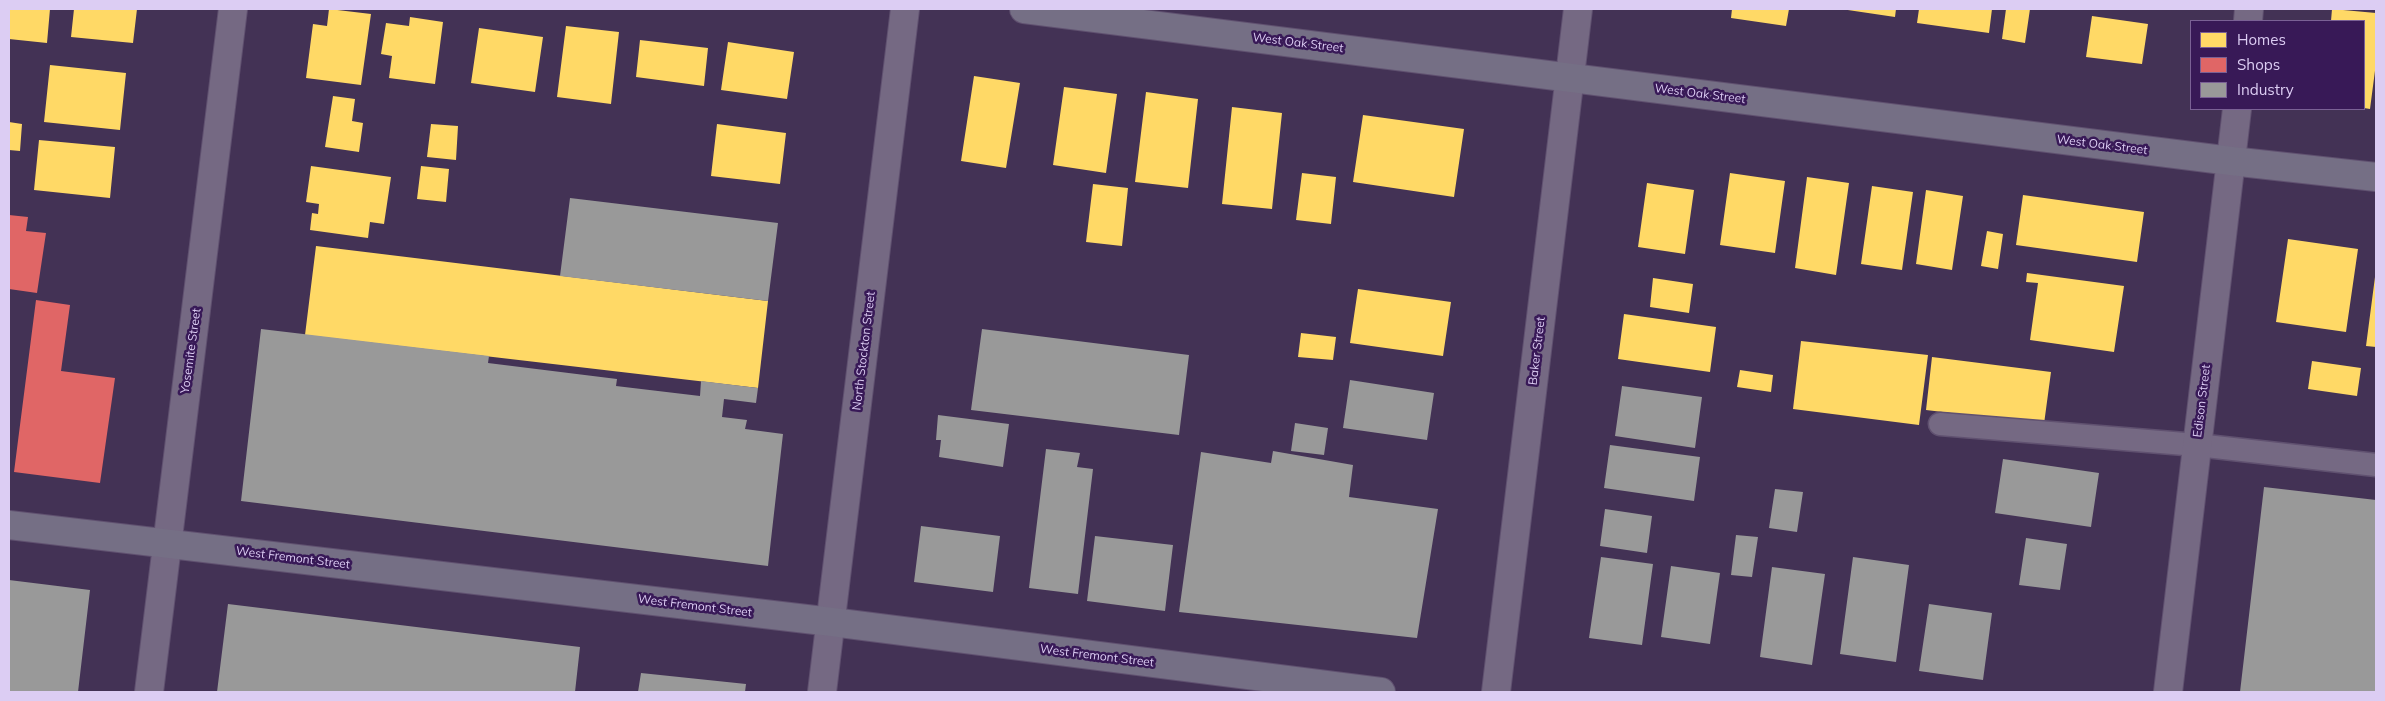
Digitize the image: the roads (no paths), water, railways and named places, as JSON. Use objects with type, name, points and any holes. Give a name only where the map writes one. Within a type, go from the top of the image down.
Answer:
[{"type":"street","name":"Yosemite Street","points":[[149,692],[233,9]]},
{"type":"street","name":"North Stockton Street","points":[[822,692],[905,9]]},
{"type":"street","name":"West Oak Street","points":[[1024,9],[2231,161],[2376,177]]},
{"type":"street","name":"Baker Street","points":[[1496,692],[1578,9]]},
{"type":"street","name":"Edison Street","points":[[2168,692],[2237,110]]},
{"type":"street","name":"West Fremont Street","points":[[9,525],[832,622],[1381,692]]},
{"type":"lane","points":[[1940,424],[2197,445],[2376,465]]}]
